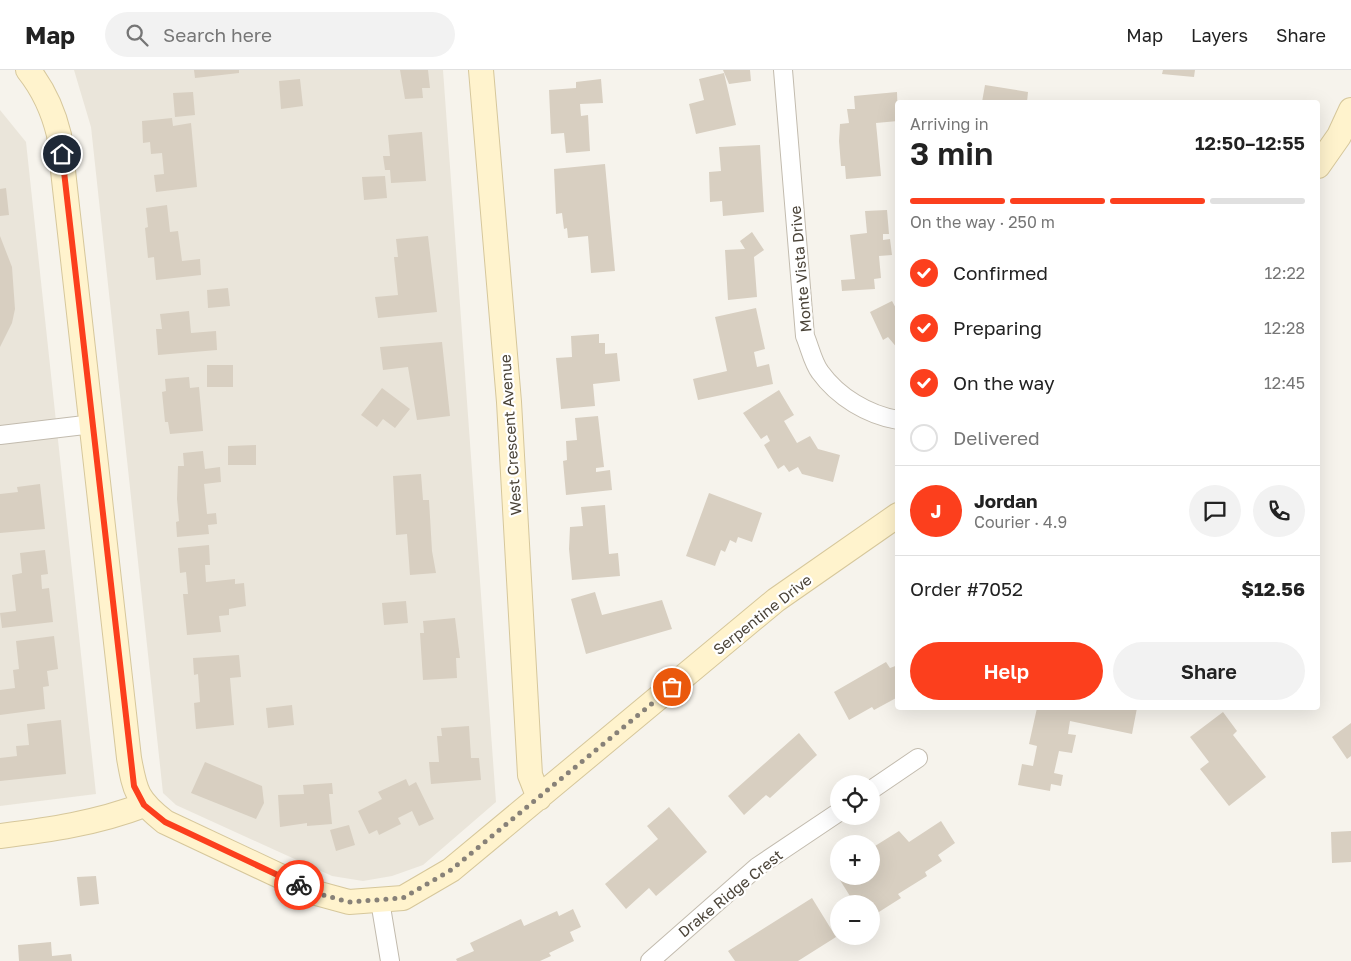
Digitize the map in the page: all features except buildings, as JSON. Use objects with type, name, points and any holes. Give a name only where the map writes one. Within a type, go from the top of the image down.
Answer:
[{"type":"street","points":[[0,836],[58,829],[117,815],[144,805],[134,786],[129,758],[93,424],[59,135],[53,110],[40,86],[28,70]]},
{"type":"street","name":"West Crescent Avenue","points":[[481,70],[508,402],[530,775],[539,798]]},
{"type":"street","name":"Monte Vista Drive","points":[[783,70],[806,336],[819,371],[839,393],[856,405],[882,418],[895,420]]},
{"type":"street","points":[[1320,163],[1339,136],[1351,110]]},
{"type":"street","points":[[0,435],[93,424]]},
{"type":"street","name":"Serpentine Drive","points":[[144,805],[165,822],[316,893],[349,902],[403,898],[451,870],[776,600],[895,517]]},
{"type":"street","points":[[880,784],[918,758]]},
{"type":"street","name":"Drake Ridge Crest","points":[[650,961],[757,867],[830,818]]},
{"type":"street","points":[[380,901],[390,961]]},
{"type":"shaded area","points":[[74,70],[443,70],[496,802],[423,865],[392,876],[363,881],[332,876],[176,805],[163,793],[91,127]]},
{"type":"shaded area","points":[[0,110],[26,142],[96,794],[0,806]]},
{"type":"way so far","points":[[299,885],[316,893],[349,902],[403,898],[451,870],[672,687]]},
{"type":"route","points":[[62,154],[129,758],[134,786],[144,805],[165,822],[299,885]]}]
